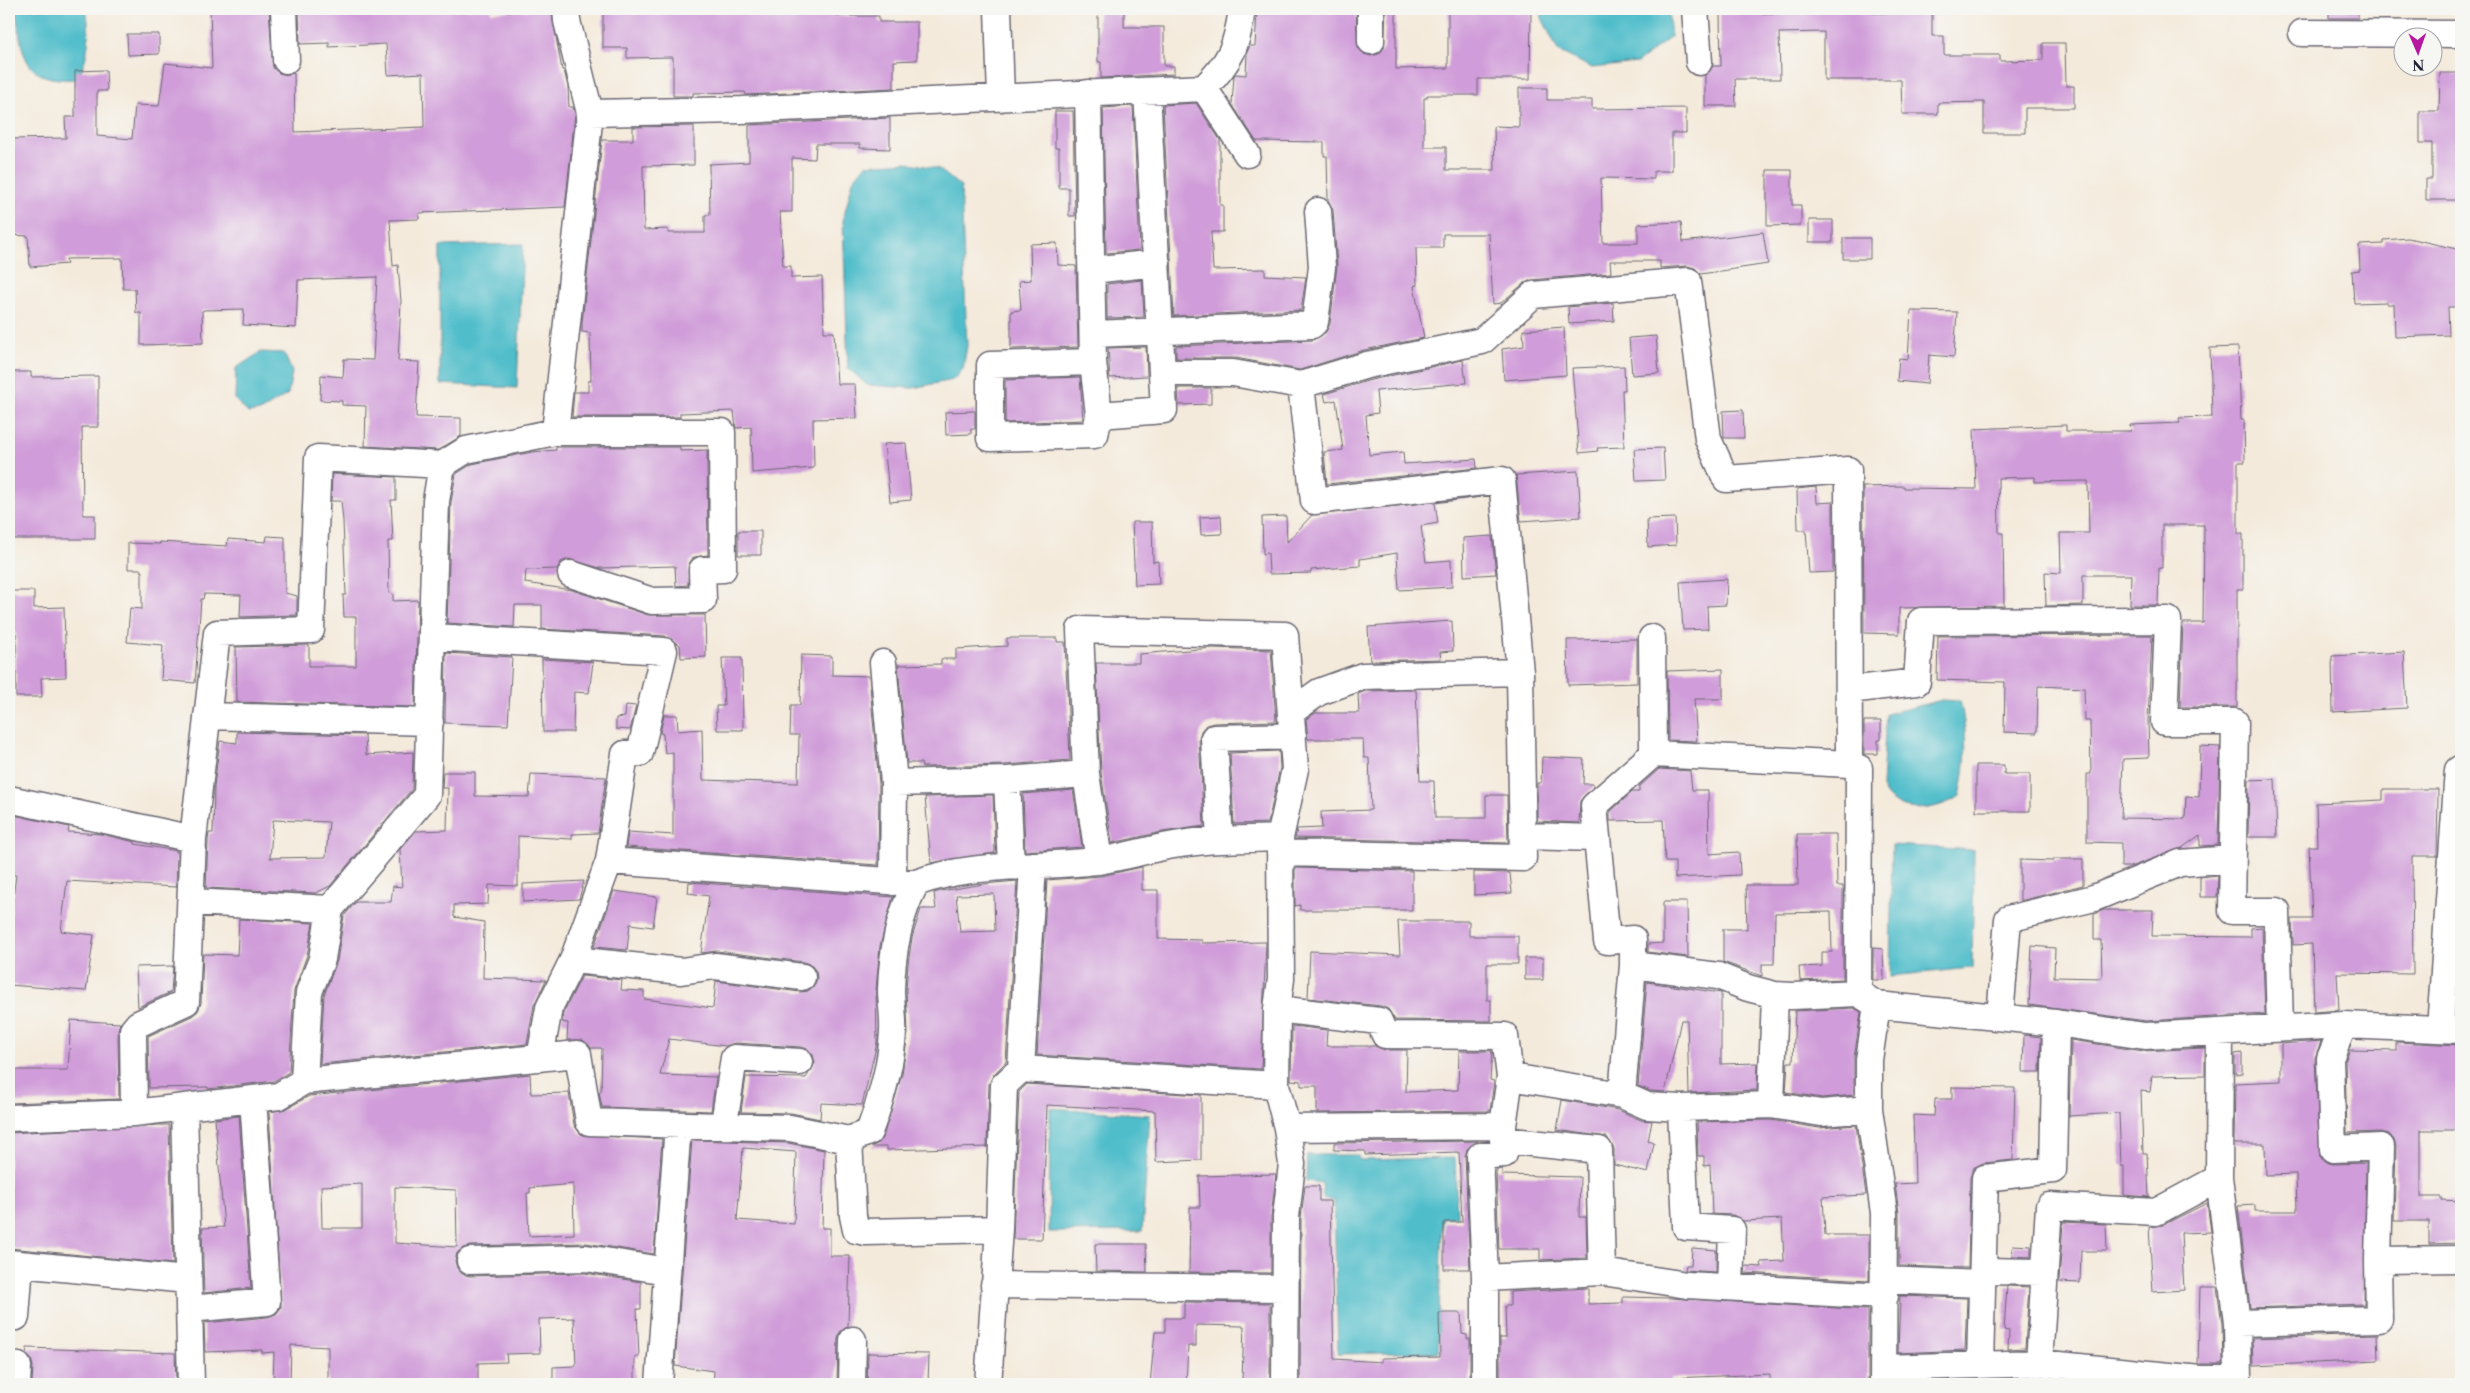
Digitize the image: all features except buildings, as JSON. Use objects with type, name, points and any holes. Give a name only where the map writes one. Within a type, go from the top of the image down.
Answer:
[{"type":"street","points":[[284,9],[286,60]]},
{"type":"street","points":[[555,432],[590,113],[567,21],[566,9]]},
{"type":"street","points":[[998,9],[1001,98]]},
{"type":"street","points":[[590,113],[742,110],[1204,88],[1224,68],[1238,36],[1242,9]]},
{"type":"street","points":[[1371,9],[1371,41]]},
{"type":"street","points":[[1695,9],[1698,62]]},
{"type":"street","points":[[2302,33],[2461,34]]},
{"type":"street","points":[[1204,88],[1247,154]]},
{"type":"street","points":[[1099,415],[1164,410],[1147,91]]},
{"type":"street","points":[[1088,93],[1093,362],[1099,415],[1095,435],[990,438],[990,365],[1093,362]]},
{"type":"street","points":[[1093,334],[1312,325],[1315,322],[1322,267],[1318,211]]},
{"type":"street","points":[[1092,270],[1157,263]]},
{"type":"street","points":[[1162,373],[1233,373],[1301,385],[1367,365],[1482,341],[1533,295],[1688,281],[1708,440],[1726,479],[1848,470],[1849,764]]},
{"type":"street","points":[[609,861],[905,882],[937,875],[1022,866],[1099,861],[1173,845],[1220,839],[1280,845],[1523,858],[1520,672],[1502,480],[1314,502],[1301,385]]},
{"type":"street","points":[[134,1113],[134,1030],[138,1024],[186,1002],[193,839],[217,633],[311,630],[318,458],[442,465],[466,450],[555,432],[722,432],[723,569],[702,570],[703,600],[652,601],[571,574]]},
{"type":"street","points":[[304,1082],[310,992],[322,959],[330,909],[427,795],[436,501],[442,465]]},
{"type":"street","points":[[1849,690],[1917,682],[1921,621],[2168,620],[2164,722],[2235,722],[2232,911],[2277,911],[2280,1028]]},
{"type":"street","points":[[1099,861],[1086,774],[1080,630],[1285,635],[1295,769],[1280,845],[1281,979],[1277,1009],[1276,1085],[1287,1128],[1292,1164],[1286,1217],[1285,1384]]},
{"type":"street","points":[[433,636],[664,651],[640,753],[625,754],[609,861],[573,960],[549,1008],[540,1058]]},
{"type":"street","points":[[1652,638],[1653,754]]},
{"type":"street","points":[[9,1118],[134,1113],[279,1096],[304,1082],[578,1054],[589,1122],[678,1125],[724,1124],[790,1128],[849,1140],[869,1132],[880,1102],[889,1065],[893,1031],[892,989],[894,953],[904,904],[905,882],[883,663]]},
{"type":"street","points":[[1220,839],[1214,738],[1292,724],[1320,692],[1363,676],[1520,672]]},
{"type":"street","points":[[207,716],[430,722]]},
{"type":"street","points":[[1622,1095],[1633,965],[1633,939],[1606,941],[1594,806],[1653,754],[1849,764],[1859,768],[1868,999],[1869,1108],[1884,1213],[1884,1376],[1980,1365],[2039,1363],[2200,1382],[2238,1379],[2237,1322],[2219,1178],[2220,1032]]},
{"type":"street","points":[[1633,965],[1718,976],[1748,988],[1774,995],[1868,999],[2145,1036],[2344,1025],[2451,1030],[2458,770],[2461,768]]},
{"type":"street","points":[[894,783],[1007,780],[1086,774]]},
{"type":"street","points":[[988,1384],[999,1229],[1004,1085],[1021,1069],[1022,866],[1007,780]]},
{"type":"street","points":[[9,799],[193,839]]},
{"type":"street","points":[[1523,836],[1597,838]]},
{"type":"street","points":[[2000,1017],[2008,919],[2094,898],[2180,863],[2232,859]]},
{"type":"street","points":[[191,902],[330,909]]},
{"type":"street","points":[[573,960],[681,971],[715,966],[802,976]]},
{"type":"street","points":[[1771,1105],[1774,995]]},
{"type":"street","points":[[1277,1009],[1379,1021],[1385,1035],[1505,1036],[1510,1077],[1503,1133],[1504,1154],[1480,1156],[1485,1278],[1485,1384]]},
{"type":"street","points":[[1980,1365],[1985,1178],[2053,1170],[2056,1023]]},
{"type":"street","points":[[2237,1322],[2379,1319],[2378,1260],[2382,1148],[2333,1149],[2330,1058],[2344,1025]]},
{"type":"street","points":[[724,1124],[734,1058],[800,1062]]},
{"type":"street","points":[[1021,1069],[1276,1085]]},
{"type":"street","points":[[1510,1077],[1622,1095],[1647,1106],[1681,1108],[1771,1105],[1821,1112],[1869,1108]]},
{"type":"street","points":[[189,1309],[267,1302],[254,1099]]},
{"type":"street","points":[[184,1107],[191,1384]]},
{"type":"street","points":[[1681,1108],[1686,1227],[1732,1230],[1730,1287]]},
{"type":"street","points":[[659,1384],[678,1125]]},
{"type":"street","points":[[1287,1128],[1503,1133],[1599,1150],[1602,1272]]},
{"type":"street","points":[[849,1140],[853,1216],[856,1230],[866,1232],[999,1229]]},
{"type":"street","points":[[2039,1363],[2049,1206],[2156,1212],[2219,1178]]},
{"type":"street","points":[[470,1260],[586,1258],[667,1271]]},
{"type":"street","points":[[2378,1260],[2461,1259]]},
{"type":"street","points":[[9,1317],[16,1317],[14,1263],[188,1280]]},
{"type":"street","points":[[1485,1278],[1602,1272],[1687,1285],[1884,1288],[2044,1272]]},
{"type":"street","points":[[994,1285],[1285,1288]]},
{"type":"street","points":[[852,1384],[853,1340]]},
{"type":"street","points":[[9,1365],[18,1366],[17,1384]]},
{"type":"water","points":[[15,9],[86,9],[88,45],[77,79],[58,79],[45,76],[35,70],[28,62],[24,52]]},
{"type":"water","points":[[1542,9],[1668,9],[1671,37],[1637,63],[1592,68],[1558,51],[1542,18]]},
{"type":"water","points":[[906,162],[939,169],[961,187],[967,346],[963,369],[953,380],[913,388],[867,385],[848,368],[843,220],[853,180],[865,165]]},
{"type":"water","points":[[523,244],[517,388],[440,384],[440,246]]},
{"type":"water","points":[[261,352],[284,353],[292,372],[288,394],[261,411],[248,413],[235,400],[236,368]]},
{"type":"water","points":[[1942,700],[1960,701],[1963,713],[1966,749],[1960,796],[1951,801],[1928,808],[1917,809],[1896,804],[1888,797],[1882,787],[1886,714]]},
{"type":"water","points":[[1892,845],[1974,850],[1972,968],[1890,976]]},
{"type":"water","points":[[1050,1108],[1150,1115],[1142,1231],[1049,1232]]},
{"type":"water","points":[[1307,1155],[1357,1155],[1360,1160],[1455,1158],[1457,1217],[1442,1218],[1438,1352],[1338,1354],[1334,1201],[1323,1198],[1322,1183],[1306,1181]]}]
